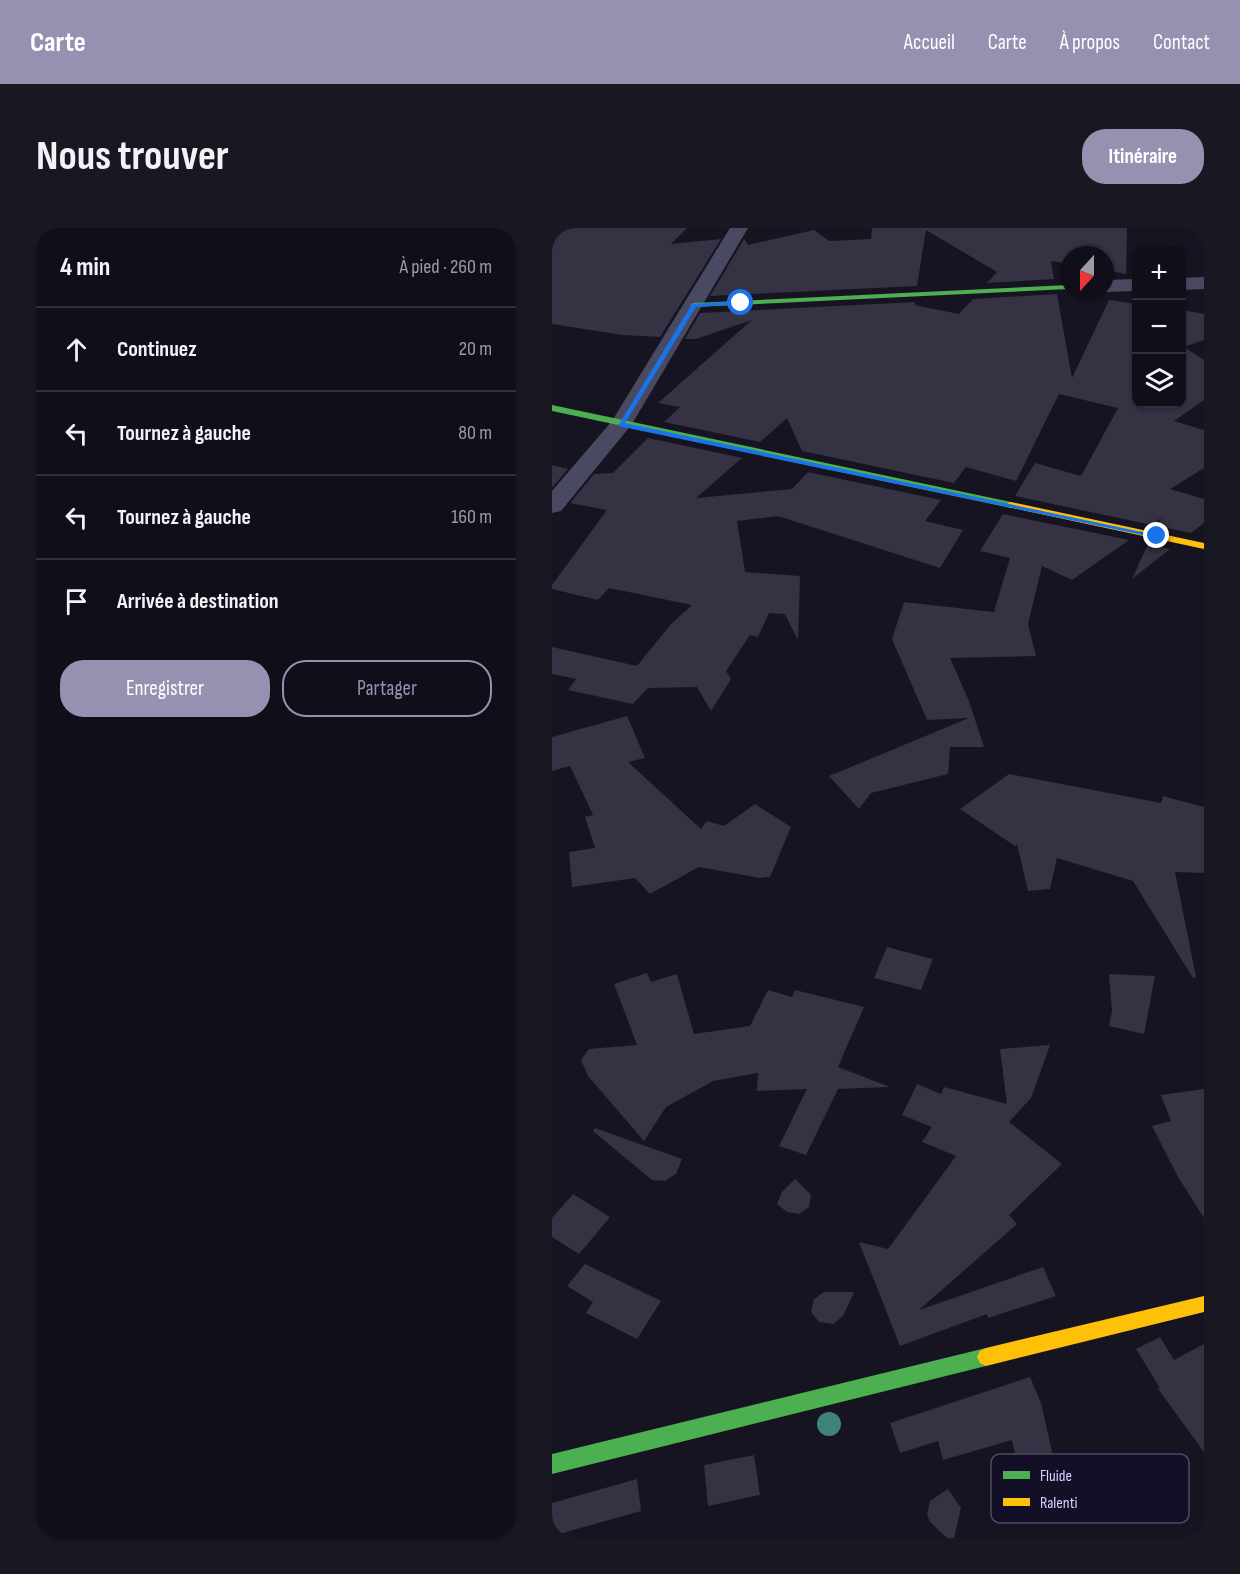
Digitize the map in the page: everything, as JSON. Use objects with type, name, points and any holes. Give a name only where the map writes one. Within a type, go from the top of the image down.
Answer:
[{"type":"street","points":[[552,506],[621,424],[739,228]]},
{"type":"street","points":[[1186,284],[1204,284]]},
{"type":"street","points":[[1114,286],[1132,285]]},
{"type":"street","points":[[694,305],[1060,287]]},
{"type":"street","points":[[552,408],[1204,546]]},
{"type":"street","points":[[552,1464],[1204,1304]]},
{"type":"building","points":[[556,228],[687,228],[671,244],[721,239],[660,337],[622,335],[552,324],[552,237],[560,235]]},
{"type":"building","points":[[872,228],[1127,228],[1126,274],[1114,272],[1114,246],[1060,246],[1060,262],[1051,261],[1054,279],[987,283],[997,272],[926,230],[917,286],[710,296],[744,239],[748,245],[814,230],[829,241],[871,239]]},
{"type":"building","points":[[1057,294],[1072,378],[1109,300],[1132,303],[1132,408],[1186,408],[1186,348],[1204,360],[1204,400],[1174,421],[1204,430],[1204,468],[1170,489],[1204,499],[1204,523],[1191,533],[1158,526],[1161,518],[1152,525],[1015,496],[1035,463],[1081,476],[1118,408],[1059,394],[1016,481],[966,467],[954,483],[802,451],[787,418],[760,442],[664,422],[680,407],[658,403],[752,320],[696,339],[685,339],[700,313],[915,302],[914,305],[959,314],[973,299]]},
{"type":"building","points":[[1186,311],[1204,314],[1204,340],[1186,346]]},
{"type":"building","points":[[648,438],[742,458],[696,498],[792,489],[808,472],[941,500],[925,521],[963,530],[940,568],[778,516],[737,521],[745,572],[800,576],[798,640],[785,614],[769,613],[758,637],[750,635],[726,671],[731,679],[711,711],[697,687],[648,688],[633,704],[568,690],[576,679],[552,674],[552,647],[637,666],[671,624],[692,605],[609,588],[598,600],[552,589],[552,585],[607,510],[570,503],[594,474],[613,473]]},
{"type":"building","points":[[552,465],[568,469],[552,488]]},
{"type":"building","points":[[1003,514],[1129,540],[1072,580],[1042,566],[1028,624],[1036,656],[950,658],[969,701],[984,747],[950,747],[948,774],[871,793],[859,809],[829,776],[969,718],[927,720],[892,639],[904,602],[994,612],[1010,558],[980,551]]},
{"type":"building","points":[[1148,544],[1170,549],[1132,579]]},
{"type":"building","points":[[627,716],[645,758],[628,762],[701,829],[707,821],[724,826],[755,804],[791,827],[770,877],[760,878],[699,867],[650,894],[635,878],[572,887],[569,852],[595,848],[585,817],[593,815],[570,766],[552,771],[552,737]]},
{"type":"building","points":[[1009,774],[1161,803],[1163,796],[1204,807],[1204,873],[1175,872],[1196,977],[1193,978],[1133,881],[1057,858],[1050,889],[1028,891],[1017,844],[1015,846],[960,809]]},
{"type":"building","points":[[887,947],[933,959],[921,990],[874,978]]},
{"type":"building","points":[[647,973],[651,982],[677,974],[694,1034],[750,1026],[768,990],[792,997],[795,990],[864,1007],[838,1067],[890,1087],[838,1089],[806,1155],[779,1146],[807,1089],[757,1091],[758,1073],[713,1081],[666,1107],[644,1141],[588,1076],[581,1060],[589,1049],[637,1045],[614,984]]},
{"type":"building","points":[[1109,974],[1155,976],[1144,1034],[1109,1026],[1112,1011]]},
{"type":"building","points":[[1050,1045],[1031,1098],[1009,1122],[1062,1164],[1009,1215],[1017,1224],[919,1310],[1043,1267],[1056,1296],[988,1318],[987,1314],[900,1346],[859,1242],[888,1249],[956,1156],[922,1142],[932,1127],[902,1115],[917,1084],[941,1094],[944,1087],[1007,1104],[1000,1049]]},
{"type":"building","points":[[1204,1089],[1204,1218],[1178,1177],[1152,1126],[1171,1121],[1161,1095]]},
{"type":"building","points":[[595,1128],[682,1159],[676,1174],[665,1181],[652,1180],[593,1131]]},
{"type":"building","points":[[795,1179],[811,1195],[809,1207],[799,1214],[787,1212],[777,1204],[782,1192]]},
{"type":"building","points":[[573,1194],[610,1217],[579,1254],[552,1237],[552,1218]]},
{"type":"building","points":[[585,1264],[661,1301],[637,1339],[586,1313],[593,1302],[567,1286]]},
{"type":"building","points":[[824,1292],[854,1292],[843,1316],[833,1324],[819,1322],[811,1312],[814,1299]]},
{"type":"building","points":[[1160,1337],[1174,1360],[1204,1344],[1204,1452],[1158,1389],[1160,1388],[1136,1349]]},
{"type":"building","points":[[1030,1377],[1041,1403],[1053,1454],[1015,1454],[1012,1440],[943,1460],[938,1441],[900,1453],[890,1423]]},
{"type":"building","points":[[754,1455],[760,1495],[708,1506],[704,1465]]},
{"type":"building","points":[[637,1479],[641,1511],[552,1536],[552,1503]]},
{"type":"building","points":[[948,1489],[961,1508],[954,1538],[947,1538],[930,1522],[927,1515],[930,1501]]},
{"type":"traffic: fast","points":[[694,305],[1060,287]]},
{"type":"traffic: fast","points":[[552,408],[1011,505]]},
{"type":"traffic: fast","points":[[552,1464],[986,1357]]},
{"type":"traffic: slow","points":[[1011,505],[1204,546]]},
{"type":"traffic: slow","points":[[986,1357],[1204,1304]]},
{"type":"route","points":[[741,303],[694,305],[621,424],[1157,536]]}]
